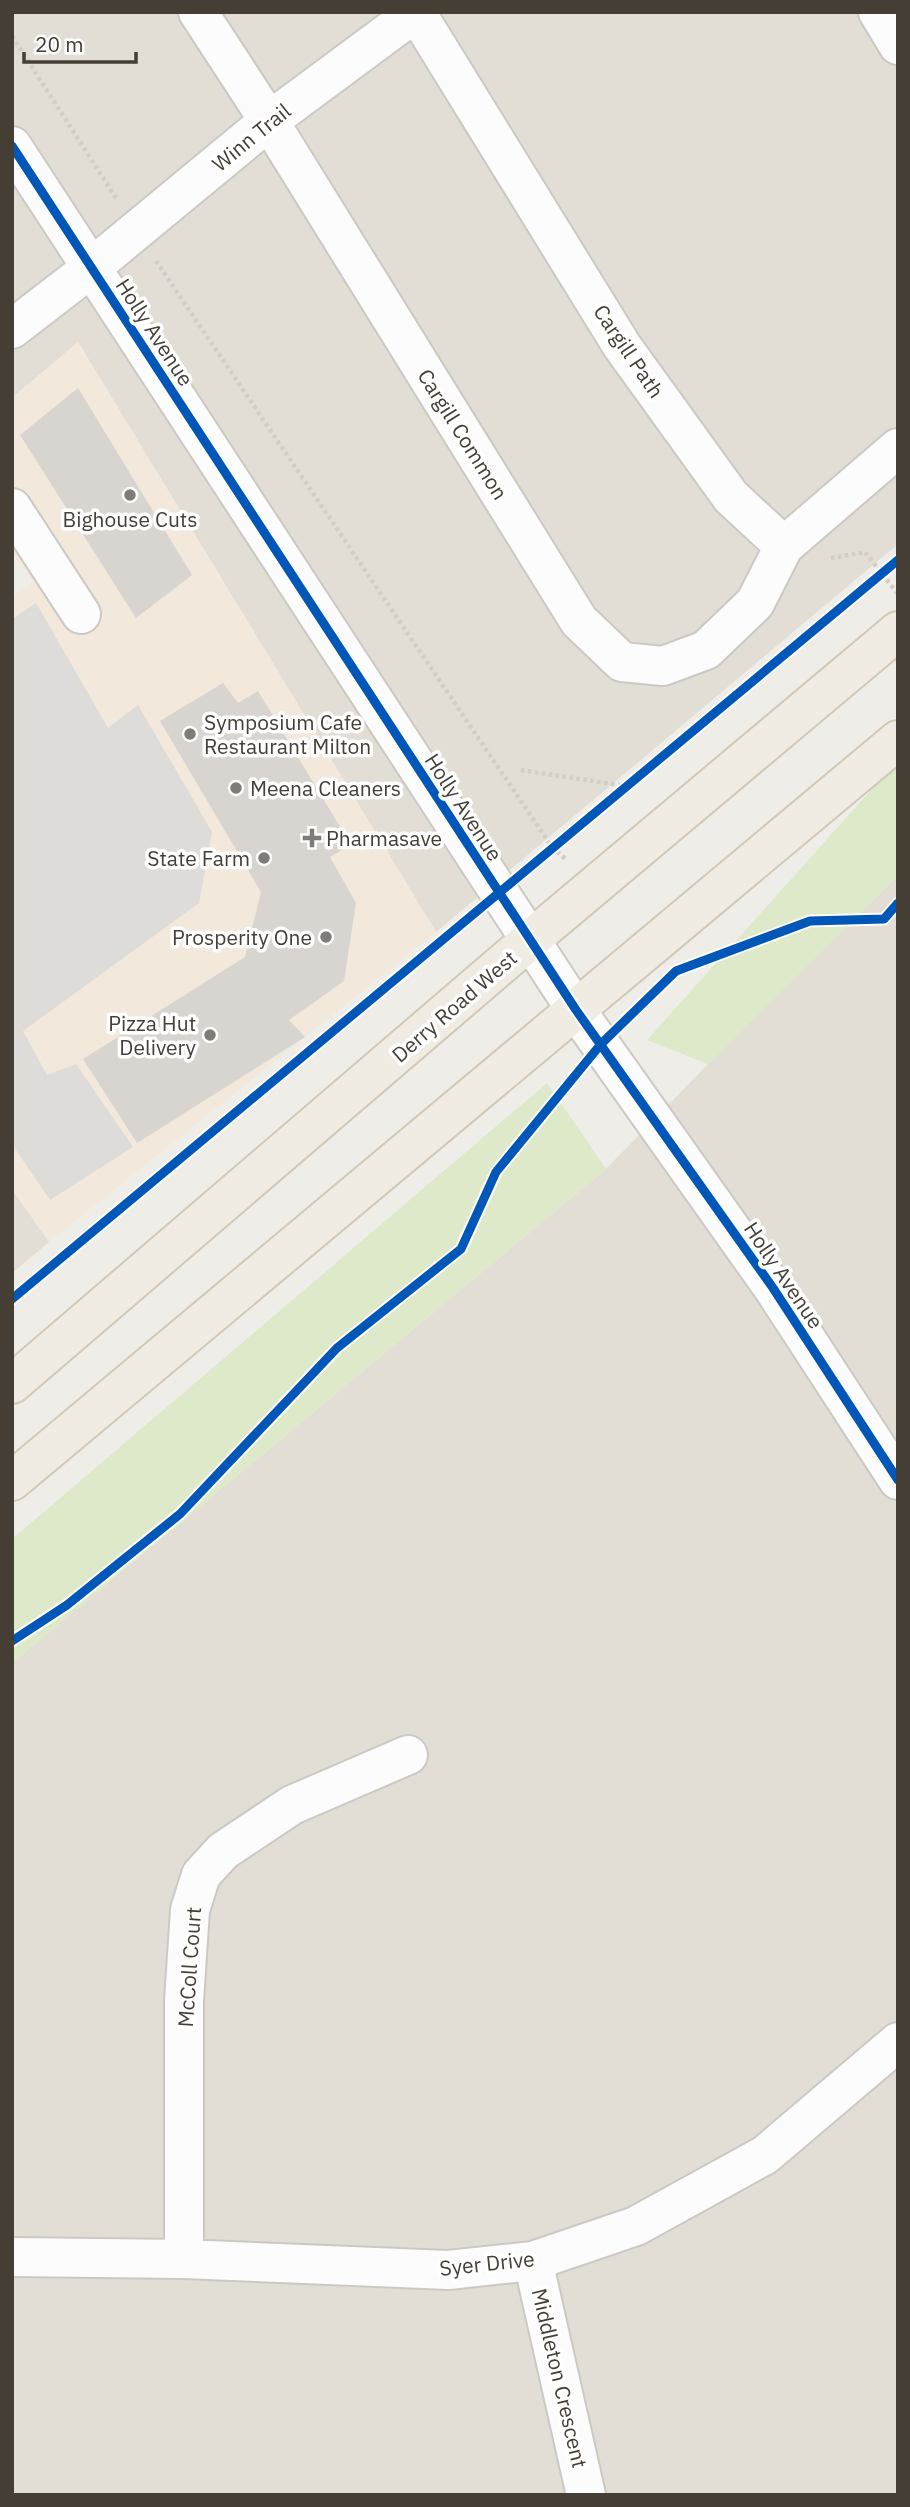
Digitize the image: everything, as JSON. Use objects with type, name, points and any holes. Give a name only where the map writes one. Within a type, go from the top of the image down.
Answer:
[{"type":"main road","name":"Derry Road West","points":[[12,1384],[530,940],[898,631]]},
{"type":"main road","points":[[12,1481],[898,740]]},
{"type":"street","name":"Cargill Common","points":[[198,12],[269,121],[579,621],[622,662],[663,666],[706,650],[755,603],[784,546]]},
{"type":"street","name":"Winn Trail","points":[[12,329],[137,231],[269,121],[416,12]]},
{"type":"street","name":"Cargill Path","points":[[416,12],[622,346],[731,497],[784,546]]},
{"type":"street","points":[[878,12],[898,45]]},
{"type":"street","name":"Holly Avenue","points":[[12,146],[576,1010],[773,1288],[898,1480]]},
{"type":"street","points":[[784,546],[898,448]]},
{"type":"street","points":[[12,508],[81,614]]},
{"type":"street","name":"McColl Court","points":[[184,2259],[184,2001],[190,1910],[201,1875],[223,1851],[292,1805],[408,1755]]},
{"type":"street","name":"Syer Drive","points":[[12,2257],[184,2259],[448,2270],[533,2261],[636,2226],[765,2155],[898,2042]]},
{"type":"street","name":"Middleton Crescent","points":[[533,2261],[586,2495]]},
{"type":"path","points":[[12,36],[171,287],[552,847],[597,885]]},
{"type":"path","points":[[784,546],[827,559],[865,552],[886,570],[898,593]]},
{"type":"path","points":[[871,582],[886,570]]},
{"type":"path","points":[[521,770],[626,786]]},
{"type":"path","points":[[616,794],[637,777]]},
{"type":"path","points":[[543,855],[563,838]]},
{"type":"shaded area","points":[[12,12],[898,12],[898,544],[436,932],[78,342],[12,398]]},
{"type":"shaded area","points":[[78,342],[436,932],[49,1242],[12,1189],[12,597],[33,582],[12,552],[12,398]]},
{"type":"shaded area","points":[[36,603],[108,728],[138,705],[212,832],[199,903],[23,1031],[47,1075],[76,1064],[133,1147],[50,1200],[12,1144],[12,619]]},
{"type":"shaded area","points":[[898,875],[898,2495],[12,2495],[12,1663],[606,1169]]},
{"type":"shaded area","points":[[12,1189],[49,1242],[12,1273]]},
{"type":"green space","points":[[898,760],[898,875],[708,1064],[647,1040]]},
{"type":"green space","points":[[547,1083],[606,1169],[12,1663],[12,1539]]},
{"type":"building","points":[[78,388],[192,575],[136,618],[20,435]]},
{"type":"building","points":[[223,683],[238,703],[258,691],[351,845],[330,857],[356,903],[344,981],[289,1020],[305,1037],[137,1143],[83,1059],[245,957],[261,892],[160,721]]},
{"type":"cycle path","points":[[12,146],[576,1010],[773,1288],[898,1480]]},
{"type":"cycle path","points":[[12,1299],[898,560]]},
{"type":"cycle path","points":[[12,1641],[67,1605],[180,1514],[337,1348],[461,1249],[496,1172],[601,1044],[676,971],[810,921],[884,919],[898,903]]},
{"type":"place","name":"Bighouse Cuts","points":[[130,495]]},
{"type":"place","name":"Symposium Cafe Restaurant Milton","points":[[190,734]]},
{"type":"place","name":"Meena Cleaners","points":[[236,788]]},
{"type":"place","name":"Pharmasave","points":[[312,838]]},
{"type":"place","name":"State Farm","points":[[264,858]]},
{"type":"place","name":"Prosperity One","points":[[326,937]]},
{"type":"place","name":"Pizza Hut Delivery","points":[[210,1035]]}]
